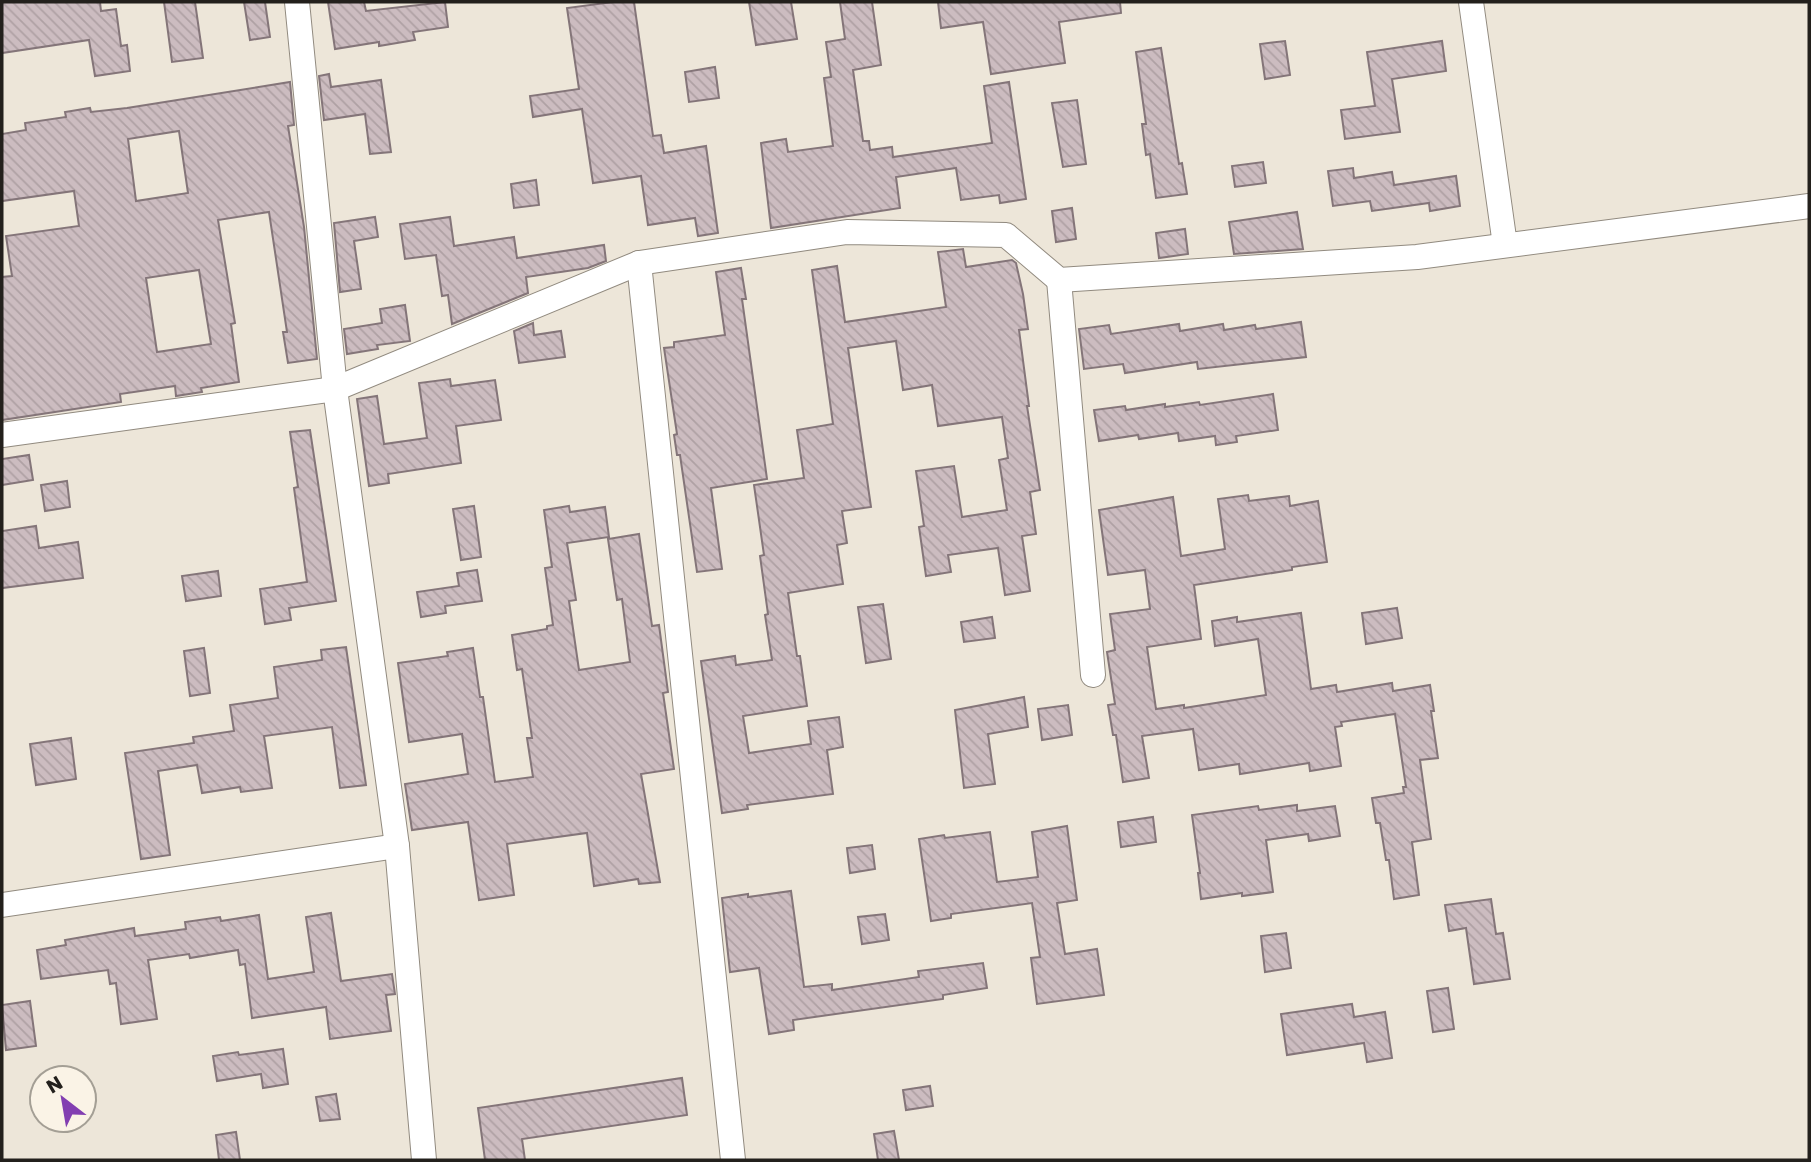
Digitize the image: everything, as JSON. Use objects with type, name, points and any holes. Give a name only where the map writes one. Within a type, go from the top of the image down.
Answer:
[{"type":"street","points":[[297,2],[335,389],[397,846],[424,1160]]},
{"type":"street","points":[[1471,2],[1505,245]]},
{"type":"street","points":[[2,435],[335,389],[639,262],[847,232],[1006,235],[1059,280],[1417,257],[1809,206]]},
{"type":"street","points":[[639,262],[733,1160]]},
{"type":"street","points":[[1059,280],[1093,675]]},
{"type":"street","points":[[2,905],[397,846]]},
{"type":"building","points":[[2,2],[100,2],[101,11],[116,9],[121,46],[127,45],[130,71],[95,76],[89,40],[2,53]]},
{"type":"building","points":[[164,2],[195,2],[203,58],[172,62]]},
{"type":"building","points":[[244,2],[265,2],[270,37],[250,40]]},
{"type":"building","points":[[328,2],[364,2],[366,11],[445,2],[448,27],[413,32],[415,40],[335,49]]},
{"type":"building","points":[[634,2],[653,136],[661,135],[664,153],[706,146],[718,233],[698,236],[695,218],[648,225],[641,176],[593,183],[582,109],[533,117],[530,96],[579,89],[567,8]]},
{"type":"building","points":[[749,2],[791,2],[797,39],[756,45]]},
{"type":"building","points":[[840,2],[872,2],[881,65],[853,70],[863,141],[869,141],[870,150],[892,147],[893,157],[992,143],[984,86],[1009,82],[1026,199],[1000,203],[999,195],[961,200],[956,168],[896,177],[900,208],[771,228],[761,143],[786,139],[788,152],[833,146],[824,78],[831,77],[826,42],[845,39]]},
{"type":"building","points":[[938,2],[1120,2],[1121,13],[1059,22],[1065,63],[991,74],[983,22],[941,28]]},
{"type":"building","points":[[1285,41],[1290,75],[1265,79],[1260,44]]},
{"type":"building","points":[[1442,41],[1446,71],[1392,79],[1400,132],[1345,139],[1341,110],[1375,106],[1367,52]]},
{"type":"building","points":[[1161,48],[1179,164],[1182,163],[1187,194],[1156,198],[1150,154],[1146,155],[1142,124],[1146,124],[1136,52]]},
{"type":"building","points":[[715,67],[719,98],[689,102],[685,72]]},
{"type":"building","points":[[329,74],[331,87],[381,80],[391,152],[370,154],[365,114],[324,120],[319,76]]},
{"type":"building","points":[[290,82],[294,125],[288,126],[304,227],[317,359],[288,363],[283,332],[287,332],[269,212],[218,220],[235,323],[231,324],[239,382],[201,388],[202,392],[176,396],[175,386],[120,394],[121,402],[2,420],[2,277],[12,276],[6,236],[79,226],[74,191],[2,201],[2,134],[26,130],[25,123],[66,117],[65,112],[90,108],[91,112]],"holes":[[[179,131],[188,193],[136,201],[128,139]],[[199,270],[211,344],[157,352],[146,278]]]},
{"type":"building","points":[[1077,100],[1086,164],[1063,167],[1052,103]]},
{"type":"building","points":[[1263,162],[1266,183],[1235,187],[1232,166]]},
{"type":"building","points":[[1353,168],[1354,178],[1392,172],[1394,185],[1456,176],[1460,206],[1430,211],[1429,203],[1372,211],[1370,201],[1333,206],[1328,171]]},
{"type":"building","points":[[536,180],[539,205],[514,208],[511,184]]},
{"type":"building","points":[[1072,208],[1076,239],[1056,242],[1052,211]]},
{"type":"building","points":[[1297,212],[1303,249],[1234,254],[1229,222]]},
{"type":"building","points":[[375,217],[378,237],[354,241],[361,289],[340,292],[334,223]]},
{"type":"building","points":[[450,217],[454,246],[514,237],[517,258],[604,245],[606,261],[588,268],[526,277],[528,293],[452,324],[448,295],[442,296],[436,255],[405,259],[400,224]]},
{"type":"building","points":[[1185,229],[1188,254],[1159,258],[1156,233]]},
{"type":"building","points":[[963,249],[966,267],[1012,260],[1016,263],[1023,294],[1028,329],[1019,330],[1040,490],[1030,492],[1036,534],[1022,536],[1030,591],[1005,595],[998,548],[948,555],[951,572],[926,576],[919,527],[924,526],[916,471],[954,466],[962,517],[1007,510],[999,460],[1008,458],[1002,417],[938,426],[932,385],[903,390],[896,341],[848,348],[871,507],[842,511],[847,543],[837,545],[843,584],[788,593],[807,706],[743,716],[749,753],[811,744],[808,721],[839,717],[843,747],[827,750],[833,794],[747,805],[748,809],[722,813],[701,661],[735,656],[736,665],[772,660],[760,556],[764,555],[754,485],[804,478],[797,430],[833,424],[812,270],[837,266],[845,322],[946,307],[938,252]]},
{"type":"building","points":[[741,268],[746,299],[742,299],[767,479],[711,488],[722,569],[697,572],[680,455],[677,455],[674,435],[677,434],[664,348],[674,347],[674,342],[725,335],[716,272]]},
{"type":"building","points":[[405,305],[410,341],[377,345],[378,349],[347,354],[344,329],[382,323],[380,309]]},
{"type":"building","points":[[1301,322],[1306,357],[1198,369],[1197,362],[1125,373],[1123,364],[1084,369],[1079,329],[1109,325],[1111,334],[1179,324],[1180,331],[1223,324],[1224,330],[1255,325],[1256,329]]},
{"type":"building","points":[[533,323],[534,335],[561,331],[565,357],[519,363],[514,331]]},
{"type":"building","points":[[450,379],[451,386],[495,380],[501,420],[456,426],[461,463],[388,474],[389,483],[369,486],[357,399],[377,396],[384,444],[427,438],[419,383]]},
{"type":"building","points":[[1273,394],[1278,430],[1236,436],[1237,442],[1216,445],[1215,436],[1179,441],[1178,433],[1099,441],[1094,410],[1125,406],[1126,410],[1199,402],[1200,405]]},
{"type":"building","points":[[310,430],[336,601],[289,608],[291,620],[265,624],[260,589],[307,582],[294,488],[298,487],[290,432]]},
{"type":"building","points":[[29,455],[33,480],[2,485],[2,459]]},
{"type":"building","points":[[67,481],[70,507],[45,511],[41,485]]},
{"type":"building","points":[[1248,495],[1249,501],[1289,496],[1290,506],[1318,501],[1327,562],[1194,585],[1201,639],[1147,647],[1156,709],[1184,705],[1184,708],[1266,695],[1258,639],[1215,646],[1212,621],[1237,617],[1237,622],[1301,613],[1311,689],[1336,685],[1337,692],[1392,683],[1393,691],[1430,685],[1438,758],[1420,760],[1431,839],[1412,842],[1419,895],[1394,899],[1389,860],[1386,860],[1380,823],[1376,823],[1372,798],[1404,793],[1403,787],[1406,787],[1395,714],[1341,722],[1342,726],[1335,727],[1341,766],[1310,771],[1309,763],[1240,774],[1239,764],[1199,770],[1193,729],[1142,736],[1149,778],[1123,782],[1116,735],[1113,735],[1108,705],[1115,704],[1107,652],[1115,650],[1110,614],[1150,609],[1145,570],[1108,575],[1099,510],[1173,497],[1181,556],[1225,549],[1218,499]]},
{"type":"building","points":[[474,506],[481,557],[461,560],[453,509]]},
{"type":"building","points":[[569,506],[570,512],[605,507],[609,537],[567,543],[576,600],[569,601],[579,670],[630,662],[622,599],[617,600],[608,539],[639,534],[652,626],[659,625],[668,692],[663,693],[674,769],[641,774],[660,882],[639,884],[638,879],[594,886],[587,833],[507,844],[514,895],[479,900],[468,822],[412,830],[405,784],[468,774],[462,734],[409,742],[398,663],[448,656],[447,652],[473,648],[495,782],[533,777],[527,738],[532,738],[522,669],[517,670],[512,635],[547,629],[547,626],[553,625],[545,568],[552,567],[544,510]]},
{"type":"building","points":[[36,526],[39,548],[78,542],[83,578],[2,588],[2,531]]},
{"type":"building","points":[[477,570],[482,601],[445,606],[446,613],[421,617],[417,592],[459,586],[457,573]]},
{"type":"building","points":[[218,571],[221,596],[186,601],[182,576]]},
{"type":"building","points":[[883,604],[891,659],[866,663],[858,607]]},
{"type":"building","points":[[1397,608],[1402,638],[1366,644],[1362,613]]},
{"type":"building","points":[[992,617],[995,638],[964,642],[961,622]]},
{"type":"building","points":[[346,647],[366,785],[340,788],[332,727],[264,736],[272,788],[241,792],[240,787],[202,793],[197,765],[158,771],[170,855],[141,859],[125,753],[194,743],[193,737],[234,731],[230,705],[278,698],[274,667],[322,660],[321,650]]},
{"type":"building","points":[[204,648],[210,693],[190,696],[184,651]]},
{"type":"building","points":[[1024,697],[1028,727],[988,734],[995,784],[964,788],[955,710]]},
{"type":"building","points":[[1068,705],[1072,735],[1042,740],[1038,709]]},
{"type":"building","points":[[71,738],[76,779],[36,785],[30,744]]},
{"type":"building","points":[[1297,805],[1297,811],[1335,806],[1340,836],[1309,841],[1308,834],[1266,840],[1273,892],[1201,899],[1192,815],[1258,806],[1259,810]]},
{"type":"building","points":[[1153,817],[1156,842],[1121,847],[1118,822]]},
{"type":"building","points":[[1067,826],[1077,900],[1057,903],[1065,954],[1097,949],[1104,995],[1037,1004],[1031,958],[1040,957],[1032,903],[951,914],[951,918],[931,921],[919,839],[990,832],[997,882],[1038,877],[1032,832]]},
{"type":"building","points":[[872,845],[875,869],[850,873],[847,848]]},
{"type":"building","points":[[791,891],[804,987],[832,984],[832,990],[919,977],[918,971],[983,963],[987,988],[943,995],[943,999],[793,1020],[794,1030],[769,1034],[759,968],[730,972],[722,898]]},
{"type":"building","points":[[1491,899],[1496,934],[1503,933],[1510,979],[1474,984],[1466,928],[1449,931],[1445,905]]},
{"type":"building","points":[[331,913],[341,981],[392,974],[395,994],[386,995],[391,1031],[330,1039],[326,1007],[252,1018],[245,964],[240,965],[238,950],[190,958],[189,954],[148,960],[157,1019],[121,1024],[116,983],[110,984],[108,970],[41,979],[37,950],[66,945],[65,940],[134,928],[135,936],[186,929],[185,922],[220,917],[221,921],[259,915],[268,979],[314,972],[306,917]]},
{"type":"building","points":[[885,914],[889,940],[862,944],[858,917]]},
{"type":"building","points":[[1286,933],[1291,968],[1265,972],[1261,936]]},
{"type":"building","points":[[1448,988],[1454,1029],[1433,1032],[1427,991]]},
{"type":"building","points":[[30,1001],[36,1046],[6,1050],[2,1005]]},
{"type":"building","points":[[1352,1004],[1354,1017],[1385,1012],[1392,1058],[1367,1062],[1364,1043],[1287,1055],[1281,1014]]},
{"type":"building","points":[[283,1049],[288,1084],[263,1088],[261,1074],[217,1081],[213,1056]]},
{"type":"building","points":[[682,1078],[687,1115],[522,1139],[525,1160],[485,1160],[478,1108]]},
{"type":"building","points":[[930,1086],[933,1106],[906,1110],[903,1090]]},
{"type":"building","points":[[336,1094],[340,1119],[320,1121],[316,1097]]},
{"type":"building","points":[[894,1131],[899,1160],[878,1160],[874,1134]]},
{"type":"building","points":[[236,1132],[240,1160],[219,1160],[216,1135]]}]
